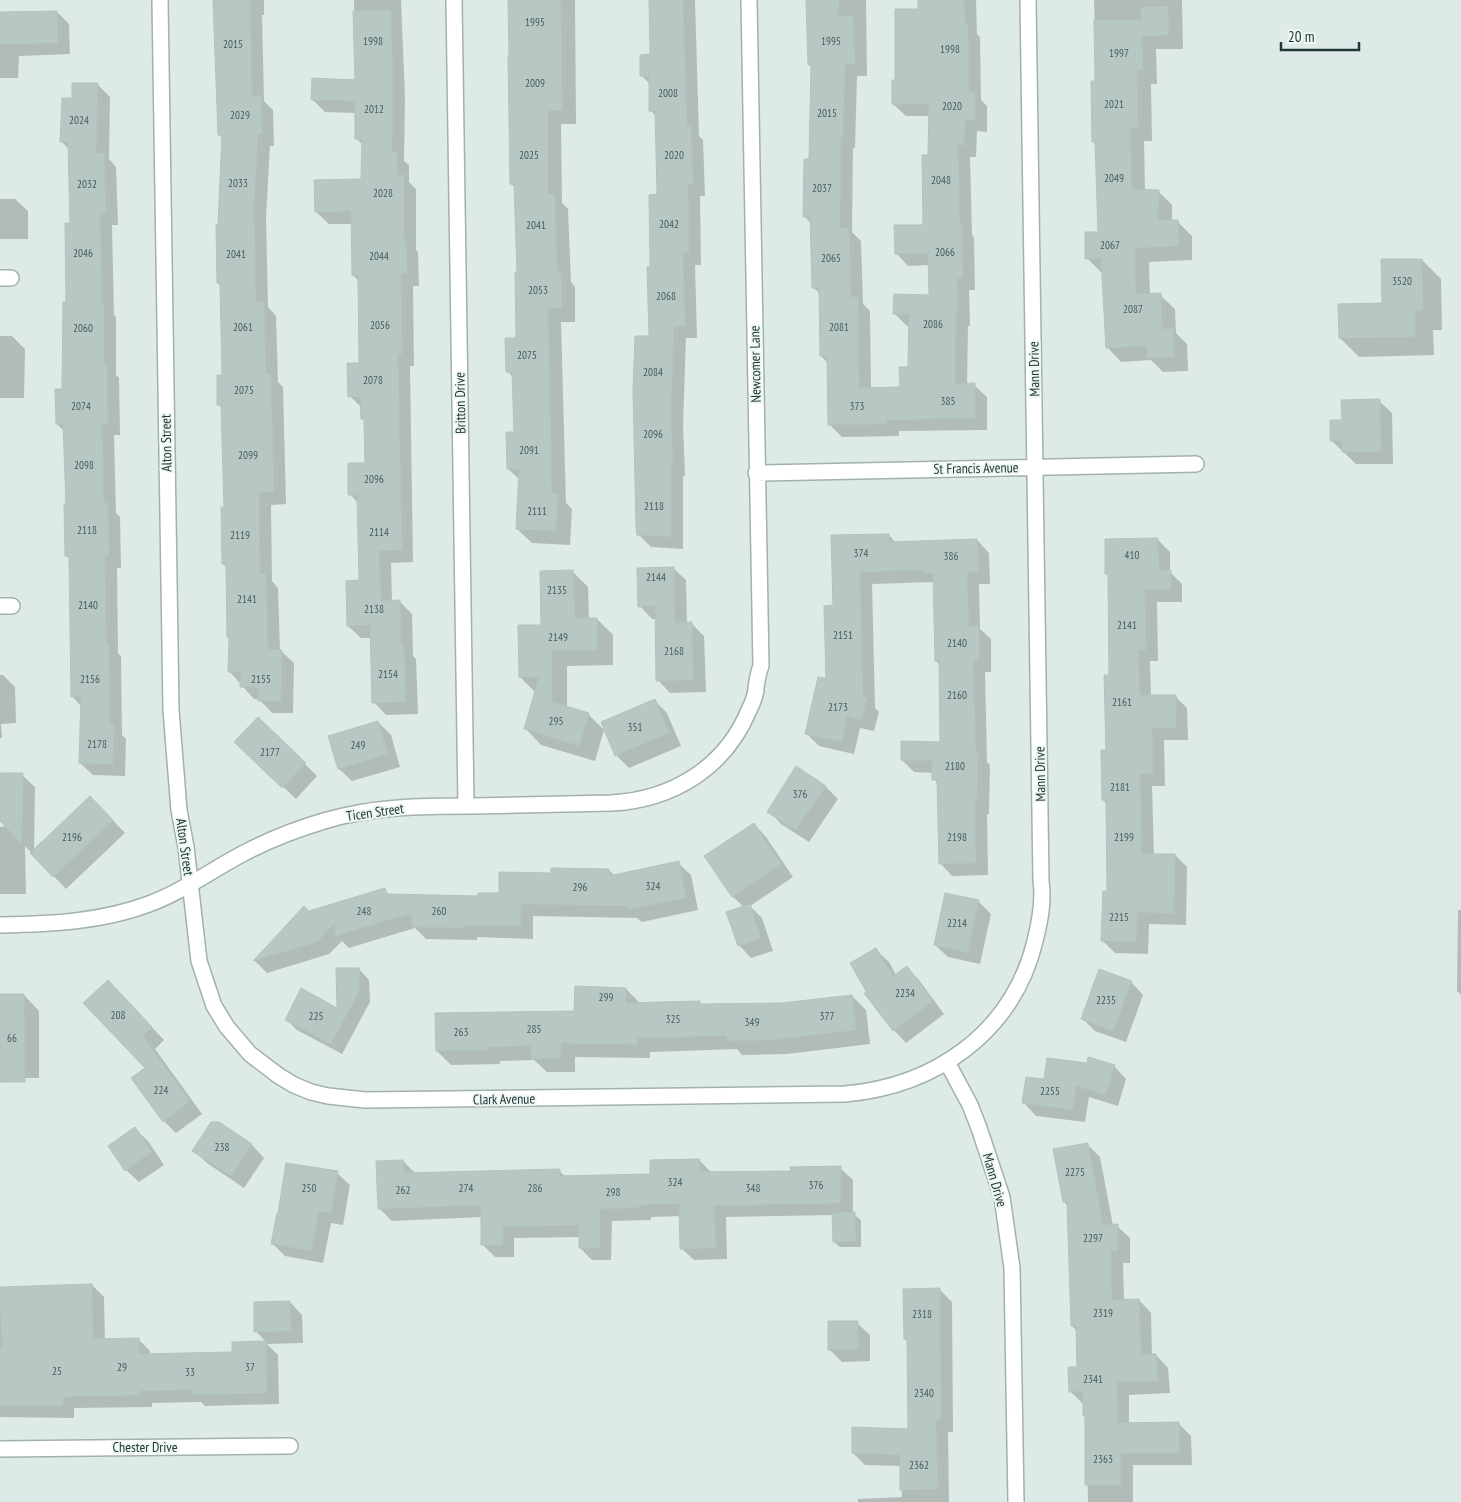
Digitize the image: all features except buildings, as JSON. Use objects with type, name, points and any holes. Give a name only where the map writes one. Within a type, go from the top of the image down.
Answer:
[{"type":"street","name":"Alton Street","points":[[160,0],[171,710],[179,810],[186,847],[190,885]]},
{"type":"street","name":"Britton Drive","points":[[454,0],[466,806]]},
{"type":"street","name":"Newcomer Lane","points":[[743,724],[756,690],[761,666],[756,473],[750,0]]},
{"type":"street","name":"Mann Drive","points":[[1016,1502],[1012,1268],[1002,1196],[970,1105],[947,1062],[967,1048],[984,1032],[1000,1014],[1019,984],[1031,957],[1041,916],[1043,893],[1041,881],[1028,0]]},
{"type":"street","name":"St Francis Avenue","points":[[756,473],[1196,464]]},
{"type":"street","name":"Ticen Street","points":[[0,925],[65,923],[101,918],[148,905],[190,885],[246,852],[289,833],[324,821],[358,813],[388,808],[624,803],[661,795],[694,778],[713,762],[743,724]]},
{"type":"street","name":"Clark Avenue","points":[[190,885],[199,961],[219,1017],[250,1054],[269,1069],[294,1085],[328,1096],[365,1100],[845,1094],[899,1085],[947,1062]]},
{"type":"street","name":"Chester Drive","points":[[0,1449],[290,1446]]}]
